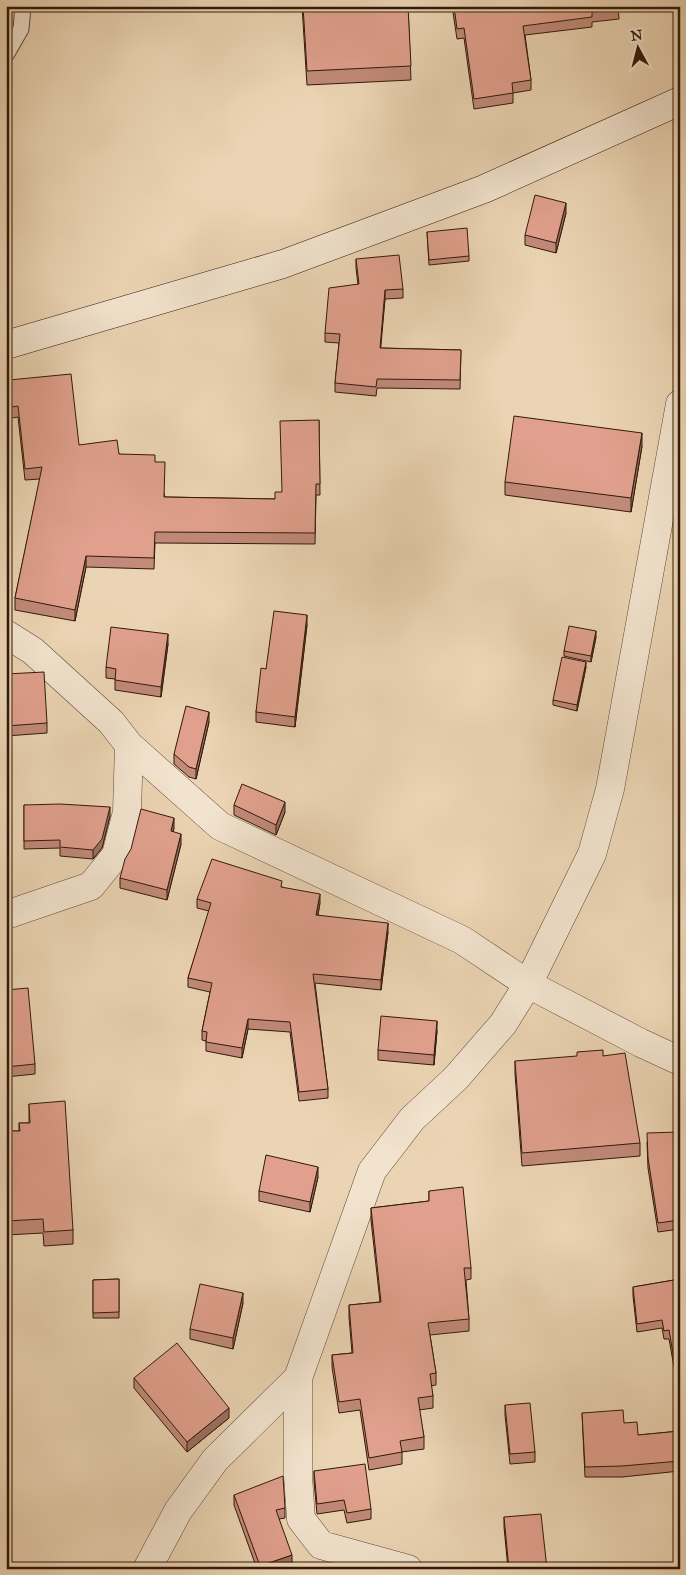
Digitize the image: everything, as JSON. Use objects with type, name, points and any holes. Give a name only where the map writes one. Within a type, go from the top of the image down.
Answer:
[{"type":"street","points":[[6,345],[283,264],[484,189],[680,101]]},
{"type":"street","points":[[408,1569],[321,1545],[301,1519],[298,1476],[298,1378],[372,1171],[412,1119],[456,1078],[503,1024],[528,984],[592,854],[610,789],[680,404]]},
{"type":"street","points":[[6,634],[32,651],[111,722],[129,744],[220,826],[462,940],[528,984],[640,1043],[680,1061]]},
{"type":"street","points":[[6,915],[91,886],[116,855],[127,812],[129,744]]},
{"type":"street","points":[[147,1569],[178,1511],[215,1460],[298,1378]]},
{"type":"lane","points":[[6,55],[21,29],[23,6]]},
{"type":"building","points":[[303,6],[408,6],[411,66],[307,71]]},
{"type":"building","points":[[454,6],[618,6],[619,9],[592,12],[592,17],[523,26],[531,80],[512,83],[513,93],[474,99],[464,28],[457,29]]},
{"type":"building","points":[[535,195],[566,203],[556,243],[525,235]]},
{"type":"building","points":[[467,228],[469,256],[429,260],[427,232]]},
{"type":"building","points":[[399,255],[403,289],[385,290],[380,348],[461,350],[460,380],[377,379],[376,387],[335,383],[340,334],[325,333],[329,288],[359,284],[356,259]]},
{"type":"building","points":[[71,374],[79,445],[117,440],[119,454],[155,455],[155,462],[165,462],[164,497],[275,499],[275,492],[282,492],[280,421],[319,420],[320,484],[316,484],[315,533],[155,532],[154,558],[86,556],[75,610],[15,598],[42,467],[25,469],[18,406],[12,407],[9,380]]},
{"type":"building","points":[[514,416],[642,433],[631,498],[505,482]]},
{"type":"building","points":[[274,611],[307,615],[295,717],[256,712],[261,668],[266,669]]},
{"type":"building","points":[[569,626],[596,631],[591,656],[564,651]]},
{"type":"building","points":[[111,627],[168,634],[161,687],[115,680],[116,669],[106,667]]},
{"type":"building","points":[[562,657],[586,662],[577,705],[553,700]]},
{"type":"building","points":[[44,672],[47,723],[6,726],[6,674]]},
{"type":"building","points":[[186,706],[209,712],[196,769],[189,767],[174,754]]},
{"type":"building","points":[[242,784],[285,802],[276,825],[234,805]]},
{"type":"building","points":[[60,804],[110,807],[102,839],[93,850],[60,847],[60,840],[24,841],[24,805]]},
{"type":"building","points":[[141,809],[174,818],[171,831],[181,834],[167,890],[120,878],[125,859],[131,849]]},
{"type":"building","points":[[212,859],[282,881],[281,887],[320,894],[316,915],[388,923],[381,980],[313,974],[328,1089],[299,1092],[290,1022],[248,1019],[242,1048],[206,1042],[207,1032],[202,1031],[212,983],[188,978],[211,903],[197,899]]},
{"type":"building","points":[[28,988],[35,1064],[6,1067],[6,990]]},
{"type":"building","points":[[381,1016],[437,1021],[434,1055],[378,1050]]},
{"type":"building","points":[[603,1050],[603,1056],[625,1053],[640,1143],[522,1153],[515,1061],[577,1056],[577,1052]]},
{"type":"building","points":[[65,1101],[73,1230],[44,1232],[43,1219],[6,1221],[6,1131],[20,1131],[19,1123],[30,1123],[29,1104]]},
{"type":"building","points":[[680,1132],[680,1220],[658,1223],[648,1158],[647,1133]]},
{"type":"building","points":[[266,1155],[318,1167],[310,1202],[259,1191]]},
{"type":"building","points":[[463,1187],[471,1268],[464,1268],[469,1319],[428,1323],[436,1373],[430,1374],[433,1396],[418,1398],[424,1437],[400,1441],[402,1452],[369,1458],[360,1399],[339,1402],[332,1355],[353,1353],[349,1305],[381,1302],[371,1208],[429,1201],[429,1191]]},
{"type":"building","points":[[119,1279],[119,1312],[93,1313],[93,1280]]},
{"type":"building","points":[[680,1279],[680,1358],[674,1359],[669,1330],[664,1331],[662,1320],[637,1324],[633,1287]]},
{"type":"building","points":[[200,1284],[243,1293],[233,1338],[190,1329]]},
{"type":"building","points":[[177,1343],[229,1408],[187,1442],[134,1378]]},
{"type":"building","points":[[530,1403],[535,1452],[510,1454],[505,1405]]},
{"type":"building","points":[[623,1410],[624,1423],[637,1422],[638,1435],[680,1431],[680,1461],[585,1467],[582,1413]]},
{"type":"building","points":[[365,1464],[371,1509],[347,1513],[344,1500],[317,1504],[314,1471]]},
{"type":"building","points":[[283,1476],[285,1508],[276,1510],[292,1555],[260,1566],[234,1495]]},
{"type":"building","points":[[541,1514],[547,1569],[509,1569],[504,1517]]}]
